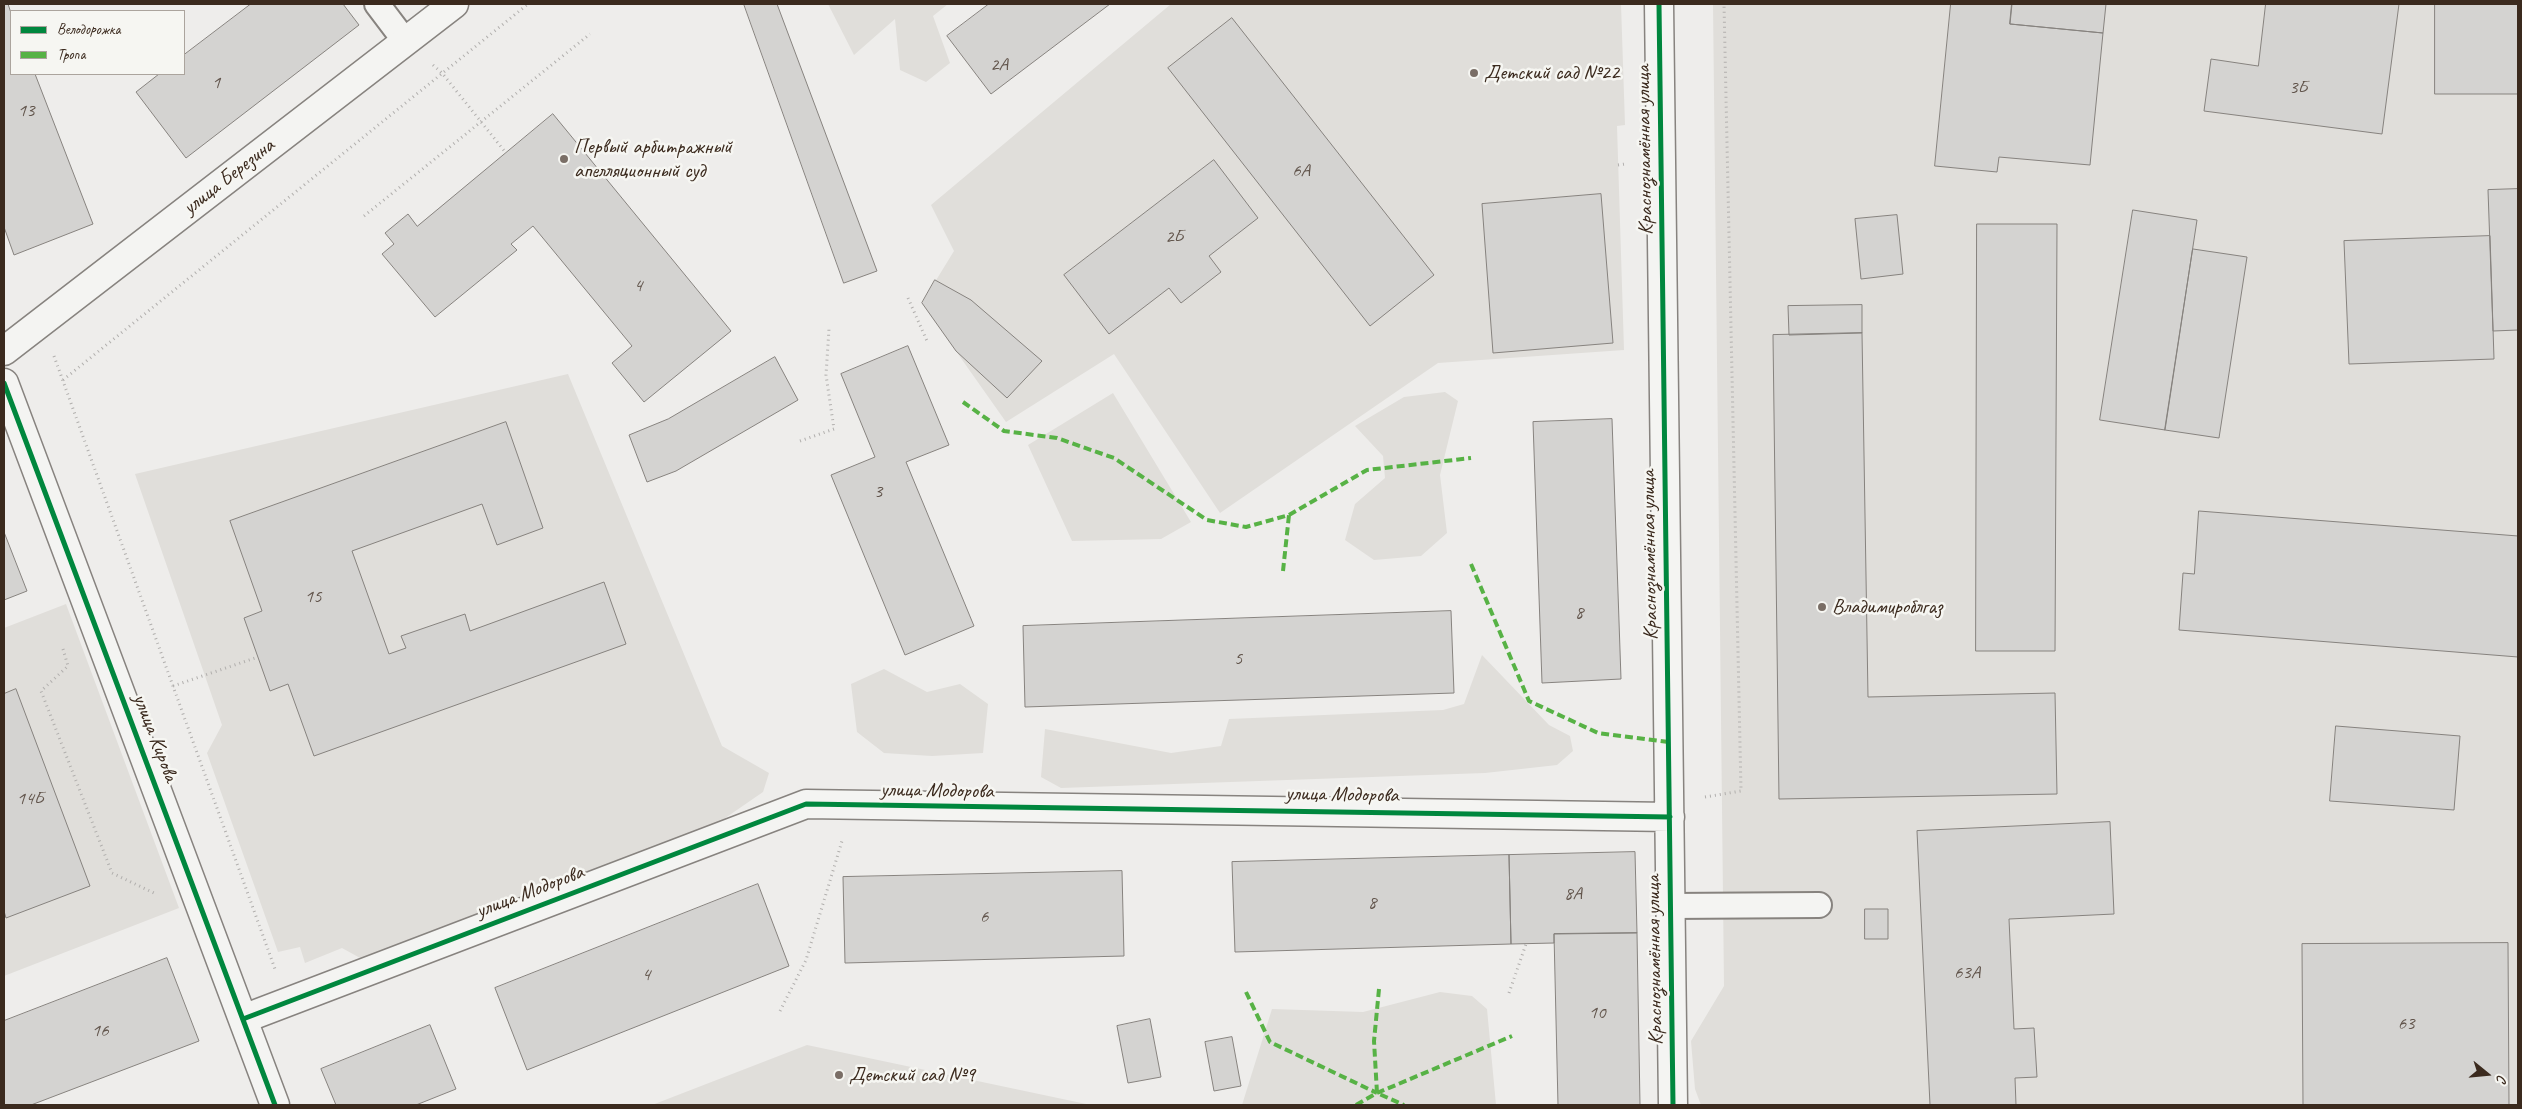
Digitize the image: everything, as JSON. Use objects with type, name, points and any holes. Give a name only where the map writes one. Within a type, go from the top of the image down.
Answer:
[{"type":"street","name":"улица Березина","points":[[4,351],[454,4]]},
{"type":"street","name":"Краснознамённая улица","points":[[1659,4],[1673,1105]]},
{"type":"street","name":"улица Кирова","points":[[4,383],[275,1105]]},
{"type":"street","name":"улица Модорова","points":[[243,1019],[806,804],[1670,817]]},
{"type":"lane","points":[[377,4],[405,41]]},
{"type":"lane","points":[[1670,906],[1818,905]]},
{"type":"path","points":[[63,380],[528,4]]},
{"type":"path","points":[[1670,817],[1703,797],[1741,791],[1724,4]]},
{"type":"path","points":[[364,216],[590,34]]},
{"type":"path","points":[[405,41],[442,73],[506,153]]},
{"type":"path","points":[[908,298],[927,341]]},
{"type":"path","points":[[42,321],[287,1002]]},
{"type":"path","points":[[800,441],[834,429],[826,375],[829,329]]},
{"type":"path","points":[[62,648],[68,666],[41,691],[112,872],[156,894],[159,903]]},
{"type":"path","points":[[173,686],[258,657]]},
{"type":"path","points":[[780,1012],[806,960],[853,806]]},
{"type":"path","points":[[1509,994],[1526,944]]},
{"type":"shaded area","points":[[828,4],[948,4],[933,16],[950,63],[926,82],[900,70],[895,19],[854,55]]},
{"type":"shaded area","points":[[1171,4],[1621,4],[1625,125],[1617,126],[1624,350],[1438,363],[1220,513],[1114,354],[1006,422],[922,303],[954,251],[931,205]]},
{"type":"shaded area","points":[[1713,4],[2518,4],[2518,1105],[1701,1105],[1695,1089],[1691,1041],[1724,986]]},
{"type":"shaded area","points":[[568,374],[722,746],[769,773],[763,792],[718,823],[371,964],[342,948],[305,963],[300,947],[278,952],[207,753],[222,725],[135,474]]},
{"type":"shaded area","points":[[1445,392],[1458,401],[1440,475],[1447,533],[1421,556],[1374,560],[1345,540],[1355,504],[1385,478],[1383,456],[1355,426],[1404,397]]},
{"type":"shaded area","points":[[1113,393],[1191,522],[1161,539],[1072,541],[1028,445]]},
{"type":"shaded area","points":[[66,604],[179,908],[4,976],[4,628]]},
{"type":"shaded area","points":[[1482,655],[1549,725],[1570,736],[1573,751],[1557,765],[1485,773],[1061,788],[1041,777],[1045,729],[1171,753],[1221,746],[1229,719],[1443,710],[1464,704]]},
{"type":"shaded area","points":[[884,669],[927,692],[960,684],[988,704],[983,753],[932,756],[884,753],[857,732],[851,684]]},
{"type":"shaded area","points":[[1440,992],[1472,996],[1487,1009],[1496,1105],[1242,1105],[1272,1009],[1363,1012]]},
{"type":"shaded area","name":"Детский сад №9","points":[[807,1045],[1091,1105],[652,1105]]},
{"type":"building","points":[[4,4],[8,4],[10,10],[10,75],[35,75],[93,224],[14,255],[4,227]]},
{"type":"building","points":[[251,4],[343,4],[359,25],[186,158],[136,92],[158,75],[185,75],[185,54]]},
{"type":"building","points":[[744,4],[777,4],[877,271],[844,283]]},
{"type":"building","points":[[989,4],[1110,4],[991,94],[947,36]]},
{"type":"building","points":[[1951,4],[2012,4],[2010,24],[2103,33],[2090,165],[1999,157],[1997,172],[1935,166]]},
{"type":"building","points":[[2012,4],[2106,4],[2103,33],[2010,24]]},
{"type":"building","points":[[2266,4],[2399,4],[2382,134],[2204,111],[2211,59],[2258,66]]},
{"type":"building","points":[[2435,4],[2518,4],[2518,94],[2435,94]]},
{"type":"building","points":[[1232,18],[1434,275],[1370,326],[1168,68]]},
{"type":"building","points":[[553,114],[731,331],[644,402],[612,363],[632,346],[533,226],[511,244],[517,250],[435,317],[382,254],[394,244],[385,233],[408,214],[417,226]]},
{"type":"building","points":[[1214,160],[1258,218],[1209,256],[1221,272],[1181,303],[1169,288],[1109,334],[1064,275]]},
{"type":"building","points":[[2518,189],[2518,330],[2493,331],[2488,190]]},
{"type":"building","points":[[1601,194],[1613,343],[1493,353],[1482,204]]},
{"type":"building","points":[[2133,210],[2197,220],[2165,430],[2100,420]]},
{"type":"building","points":[[1897,215],[1903,274],[1861,279],[1855,219]]},
{"type":"building","points":[[1977,224],[2057,224],[2055,651],[1976,651]]},
{"type":"building","points":[[2490,236],[2494,359],[2349,364],[2344,241]]},
{"type":"building","points":[[2193,249],[2247,257],[2219,438],[2165,430]]},
{"type":"building","points":[[935,280],[971,300],[1042,361],[1007,398],[956,351],[922,303]]},
{"type":"building","points":[[1862,305],[1862,333],[1789,335],[1788,306]]},
{"type":"building","name":"Владимироблгаз","points":[[1862,333],[1868,697],[2055,693],[2057,794],[1779,799],[1773,335]]},
{"type":"building","points":[[908,346],[949,445],[906,462],[974,626],[905,655],[831,475],[875,457],[841,374]]},
{"type":"building","points":[[775,357],[798,400],[676,471],[647,482],[629,435],[668,419]]},
{"type":"building","points":[[1612,419],[1621,679],[1542,683],[1533,422]]},
{"type":"building","points":[[506,422],[543,528],[497,545],[482,504],[352,551],[389,654],[406,648],[401,636],[465,614],[470,631],[604,582],[626,644],[314,756],[288,684],[270,691],[244,618],[262,611],[230,521]]},
{"type":"building","points":[[2199,511],[2518,536],[2518,657],[2179,630],[2183,573],[2194,574]]},
{"type":"building","points":[[4,532],[27,591],[4,600]]},
{"type":"building","points":[[1451,611],[1454,693],[1025,707],[1023,626]]},
{"type":"building","points":[[16,689],[90,886],[6,918],[4,911],[4,694]]},
{"type":"building","points":[[2336,726],[2460,736],[2454,810],[2330,801]]},
{"type":"building","points":[[2110,822],[2114,914],[2009,919],[2014,1029],[2034,1028],[2037,1077],[2015,1078],[2016,1105],[1930,1105],[1917,831]]},
{"type":"building","points":[[1635,852],[1637,933],[1554,934],[1554,943],[1511,944],[1509,855]]},
{"type":"building","points":[[1509,855],[1511,944],[1235,952],[1232,862]]},
{"type":"building","points":[[1122,871],[1124,956],[845,963],[843,877]]},
{"type":"building","points":[[758,884],[789,966],[527,1070],[495,988]]},
{"type":"building","points":[[1865,909],[1888,909],[1888,939],[1865,939]]},
{"type":"building","points":[[1637,933],[1640,1105],[1558,1105],[1554,934]]},
{"type":"building","points":[[2508,943],[2509,1105],[2303,1105],[2302,944]]},
{"type":"building","points":[[167,958],[199,1041],[31,1105],[4,1105],[4,1021]]},
{"type":"building","points":[[1150,1019],[1161,1077],[1128,1083],[1117,1026]]},
{"type":"building","points":[[430,1025],[456,1089],[416,1105],[336,1105],[321,1069]]},
{"type":"building","points":[[1232,1037],[1241,1086],[1214,1091],[1205,1042]]},
{"type":"marked path","points":[[963,402],[1004,431],[1057,438],[1114,458],[1207,520],[1246,527],[1289,515],[1367,470],[1471,458]]},
{"type":"marked path","points":[[1283,571],[1289,515]]},
{"type":"marked path","points":[[1471,564],[1529,701],[1598,733],[1669,742]]},
{"type":"marked path","points":[[1379,989],[1374,1041],[1377,1093],[1404,1105]]},
{"type":"marked path","points":[[1246,992],[1270,1042],[1377,1093]]},
{"type":"marked path","points":[[1356,1105],[1377,1093],[1512,1036]]},
{"type":"cycle path","points":[[1659,4],[1673,1105]]},
{"type":"cycle path","points":[[4,383],[275,1105]]},
{"type":"cycle path","points":[[243,1019],[806,804],[1670,817]]},
{"type":"place","name":"Детский сад №22","points":[[1474,73]]},
{"type":"place","name":"Первый арбитражный апелляционный суд","points":[[564,159]]},
{"type":"place","name":"Владимироблгаз","points":[[1822,607]]},
{"type":"place","name":"Детский сад №9","points":[[839,1075]]}]
